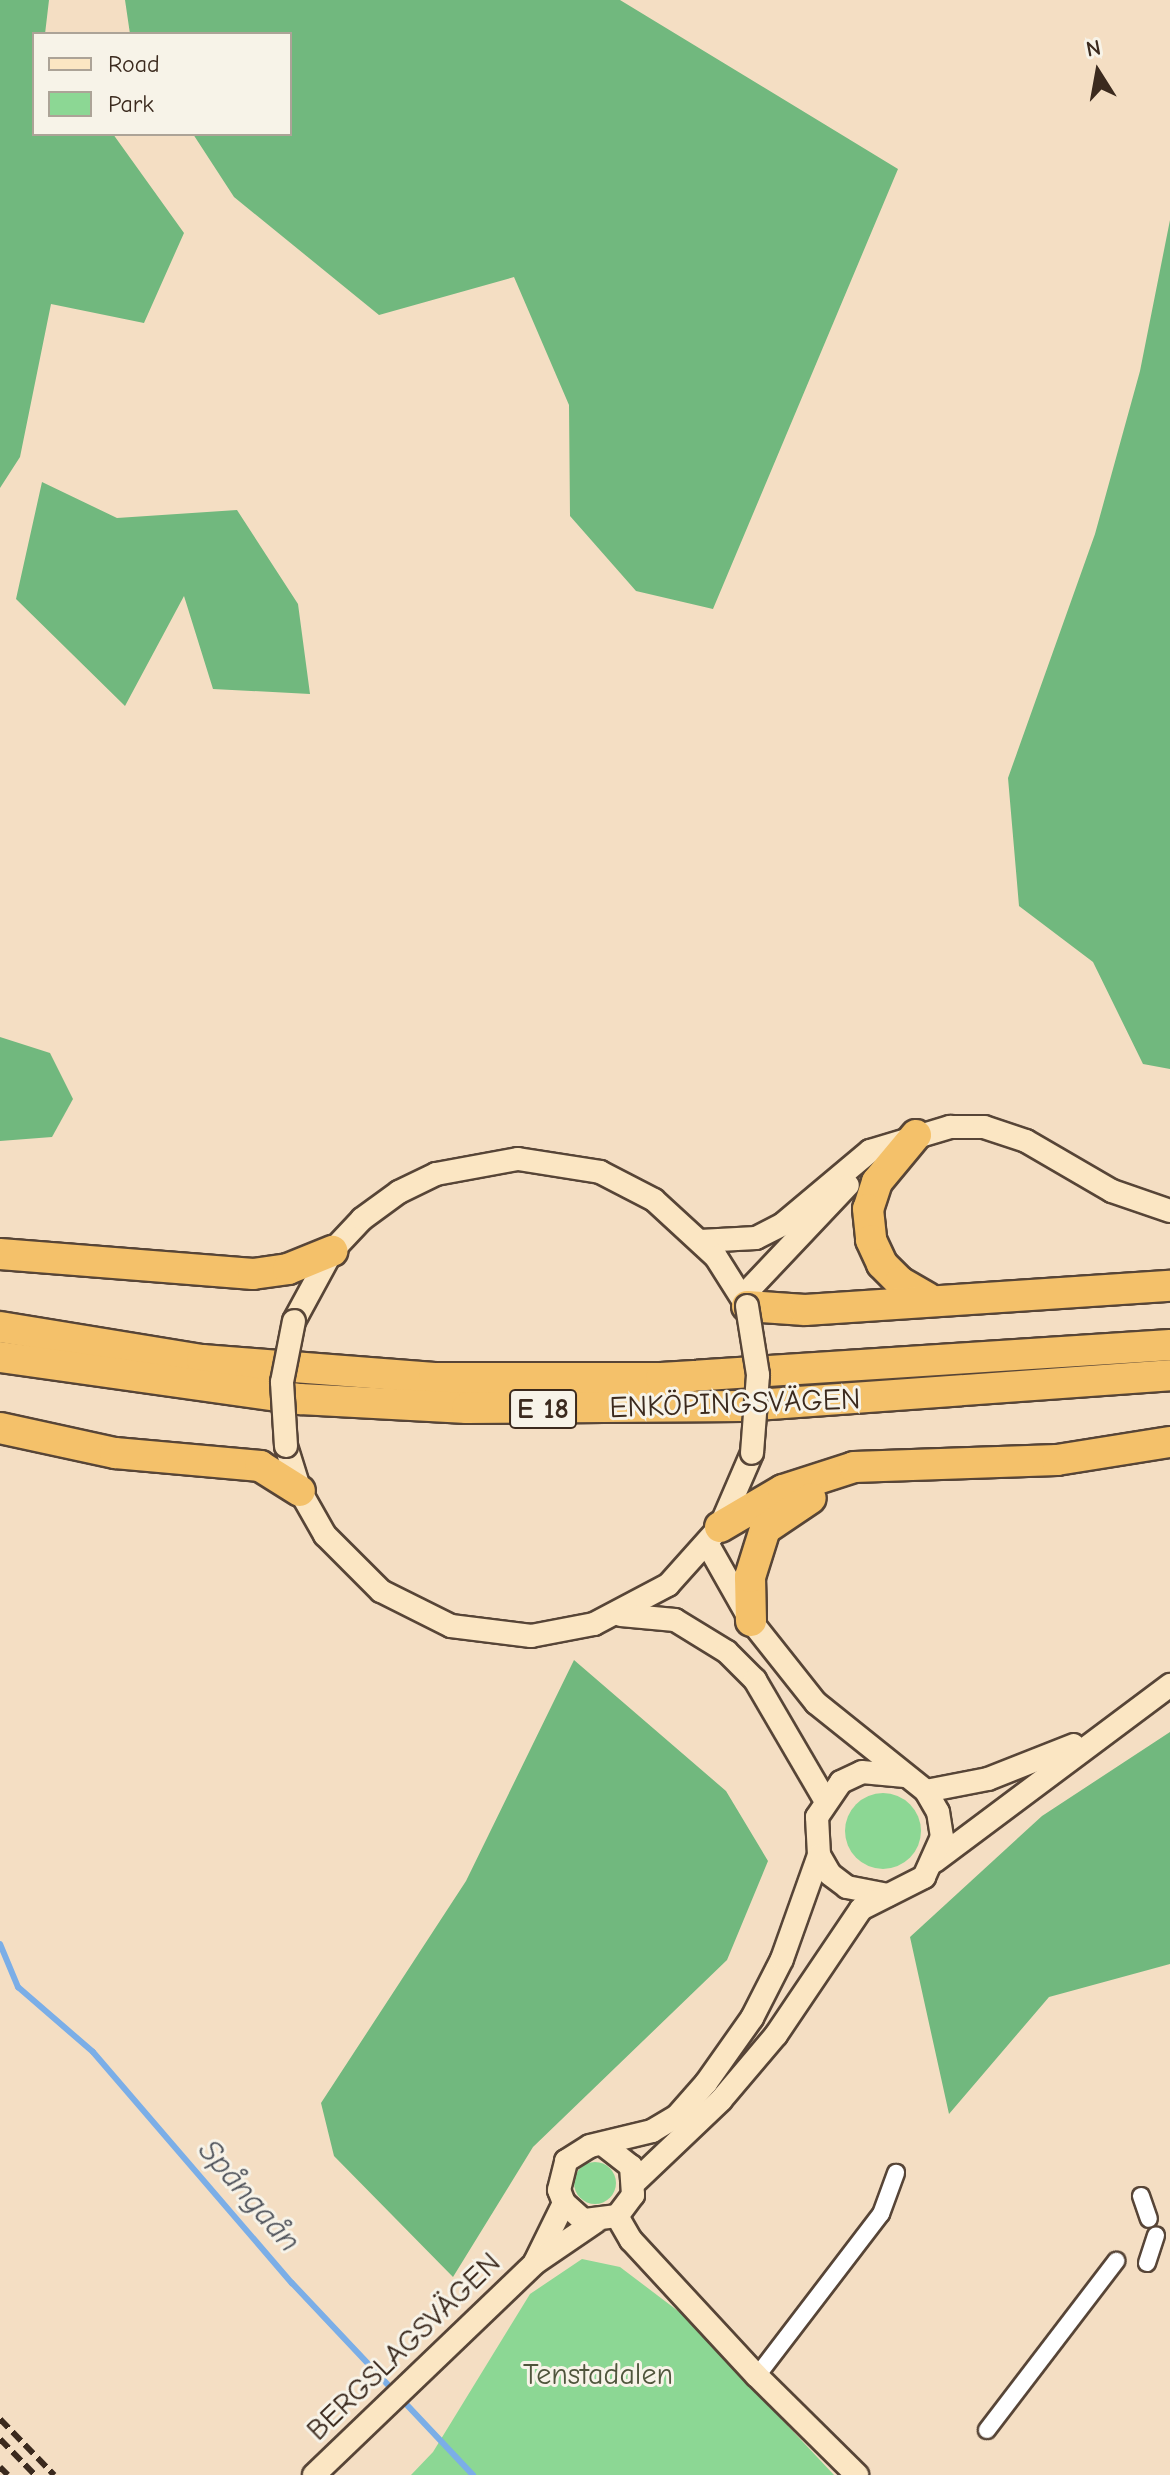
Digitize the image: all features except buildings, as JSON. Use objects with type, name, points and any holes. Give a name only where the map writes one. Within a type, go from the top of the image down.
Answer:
[{"type":"highway","points":[[916,1135],[877,1182],[868,1209],[871,1240],[882,1264],[900,1282],[928,1298]]},
{"type":"highway","points":[[0,1254],[253,1274],[288,1269],[332,1251]]},
{"type":"highway","points":[[746,1300],[805,1310],[928,1298],[1170,1286]]},
{"type":"highway","name":"ENKÖPINGSVÄGEN","points":[[0,1327],[202,1360],[434,1378],[661,1378],[1088,1368]]},
{"type":"highway","name":"E 18","points":[[1088,1368],[1170,1345]]},
{"type":"highway","name":"ENKÖPINGSVÄGEN","points":[[0,1357],[300,1399],[467,1408],[742,1406],[1088,1368]]},
{"type":"highway","name":"E 18","points":[[1088,1368],[1170,1375]]},
{"type":"highway","points":[[0,1428],[115,1453],[260,1466],[300,1491]]},
{"type":"highway","points":[[714,1536],[820,1475],[854,1467],[908,1468],[1057,1460],[1170,1442]]},
{"type":"highway","points":[[751,1621],[750,1577],[756,1551],[777,1517],[825,1491],[908,1468]]},
{"type":"main road","points":[[700,1241],[756,1238],[783,1224],[870,1151],[950,1127],[984,1127],[1026,1141],[1112,1191],[1170,1211]]},
{"type":"main road","points":[[746,1300],[835,1196],[916,1135]]},
{"type":"main road","points":[[518,1159],[559,1162],[628,1185],[700,1241],[746,1300],[758,1375],[752,1453],[714,1536],[668,1585],[620,1614],[568,1631],[531,1636],[451,1626],[403,1605],[351,1565],[325,1535],[300,1491],[286,1446],[282,1382],[294,1321],[332,1251],[362,1219],[399,1192],[436,1174],[518,1159]]},
{"type":"main road","points":[[714,1536],[751,1621],[816,1703],[917,1784],[938,1812],[942,1837],[935,1861]]},
{"type":"main road","points":[[620,1614],[675,1620],[727,1652],[755,1680],[825,1800],[841,1782],[862,1772],[886,1771],[917,1784],[1001,1775],[1107,1730],[1170,1685]]},
{"type":"main road","name":"BERGSLAGSVÄGEN","points":[[314,2475],[535,2263],[627,2208],[635,2182],[721,2100],[776,2035],[845,1927],[861,1909],[908,1889],[935,1861],[1107,1730]]},
{"type":"main road","name":"BERGSLAGSVÄGEN","points":[[535,2263],[564,2203],[559,2175],[566,2161],[576,2151],[605,2146],[652,2131],[677,2116],[723,2061],[782,1959],[819,1855],[817,1817],[825,1800]]},
{"type":"main road","points":[[819,1855],[847,1887],[889,1895]]},
{"type":"main road","points":[[605,2146],[620,2153],[635,2182]]},
{"type":"main road","points":[[564,2203],[572,2213],[606,2219],[631,2240],[757,2376],[857,2475]]},
{"type":"street","points":[[757,2376],[881,2214],[896,2173]]},
{"type":"street","points":[[1141,2196],[1152,2227],[1147,2263]]},
{"type":"street","points":[[987,2430],[1116,2261]]},
{"type":"green space","points":[[0,0],[49,0],[45,32],[32,32],[32,136],[114,136],[184,233],[144,323],[51,304],[20,457],[0,488]]},
{"type":"green space","points":[[125,0],[620,0],[898,169],[713,609],[636,591],[570,516],[569,405],[514,277],[379,315],[234,197],[194,136],[292,136],[292,32],[130,32]]},
{"type":"green space","points":[[1170,220],[1170,1069],[1143,1064],[1093,962],[1019,906],[1008,778],[1095,534],[1140,371]]},
{"type":"green space","points":[[42,482],[117,518],[237,510],[298,604],[310,694],[213,689],[184,596],[125,706],[16,599]]},
{"type":"green space","points":[[0,1037],[50,1053],[73,1099],[52,1137],[0,1141]]},
{"type":"green space","points":[[574,1660],[726,1791],[768,1861],[727,1960],[533,2147],[453,2277],[334,2156],[321,2103],[466,1881]]},
{"type":"green space","points":[[1170,1732],[1170,1964],[1049,1997],[949,2114],[910,1937],[1042,1816]]},
{"type":"green space","points":[[891,1793],[904,1799],[915,1810],[921,1831],[919,1846],[904,1863],[891,1869],[875,1869],[862,1863],[847,1846],[845,1823],[851,1810],[868,1795]]},
{"type":"green space","points":[[595,2162],[610,2168],[616,2183],[610,2198],[595,2204],[580,2198],[574,2183],[580,2168]]},
{"type":"green space","name":"Tenstadalen","points":[[582,2259],[620,2267],[686,2317],[834,2475],[411,2475],[433,2452],[530,2294]]},
{"type":"waterway","name":"Spångaån","points":[[0,1944],[18,1987],[93,2052],[292,2283],[473,2475]]},
{"type":"railway","points":[[0,2419],[54,2475]]},
{"type":"railway","points":[[0,2439],[35,2475]]},
{"type":"railway","points":[[0,2467],[8,2475]]}]
